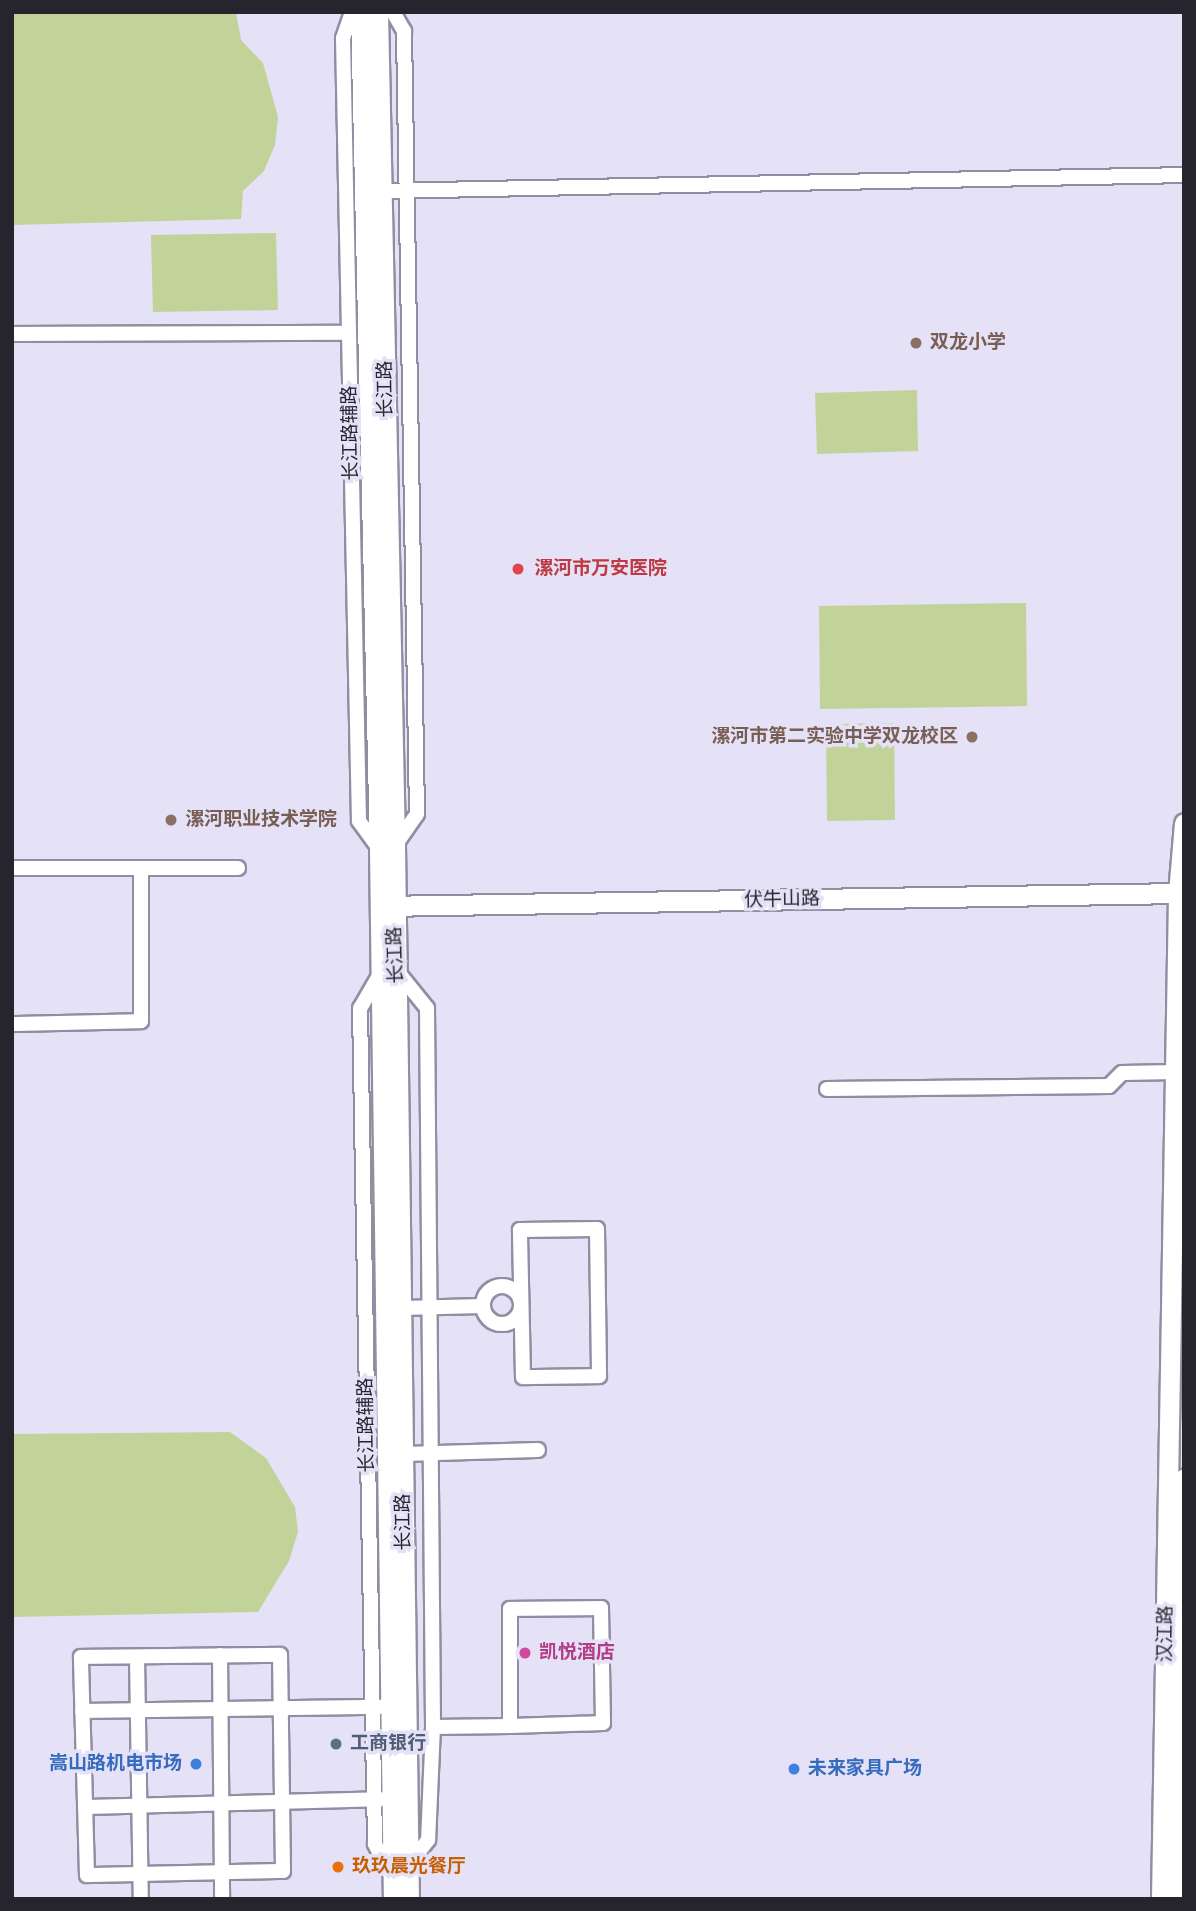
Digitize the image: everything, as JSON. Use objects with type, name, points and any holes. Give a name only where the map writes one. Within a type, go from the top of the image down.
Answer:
[{"type":"main road","points":[[364,18],[393,12]]},
{"type":"main road","name":"长江路","points":[[364,18],[383,191],[389,1707],[408,1866],[409,1899]]},
{"type":"main road","name":"长江路","points":[[364,18],[387,847]]},
{"type":"main road","name":"汉江路","points":[[1161,1899],[1176,1072],[1184,823]]},
{"type":"main road","name":"伏牛山路","points":[[387,906],[1181,893]]},
{"type":"main road","name":"长江路","points":[[388,972],[402,1308],[403,1454],[383,1799],[393,1899]]},
{"type":"main road","name":"汉江路","points":[[1174,1899],[1184,1478]]},
{"type":"main road","points":[[408,1866],[426,1899]]},
{"type":"main road","points":[[383,1899],[392,1878]]},
{"type":"street","points":[[387,847],[417,814],[404,31],[393,12]]},
{"type":"street","name":"长江路辅路","points":[[364,18],[343,38],[359,821],[387,847]]},
{"type":"street","points":[[383,191],[1184,175]]},
{"type":"street","points":[[12,334],[349,333]]},
{"type":"street","points":[[12,868],[238,868]]},
{"type":"street","points":[[12,1024],[141,1021],[141,868]]},
{"type":"street","points":[[388,972],[427,1008],[433,1727],[428,1840],[408,1866]]},
{"type":"street","points":[[827,1089],[1109,1086],[1122,1073],[1176,1072]]},
{"type":"street","points":[[522,1303],[514,1319],[504,1323],[488,1317],[483,1306],[487,1294],[498,1286],[510,1287],[522,1303],[523,1377],[599,1376],[597,1229],[520,1230],[522,1303]]},
{"type":"street","points":[[402,1308],[483,1306]]},
{"type":"street","points":[[403,1454],[538,1450]]},
{"type":"street","points":[[433,1727],[510,1726],[603,1723],[601,1608],[510,1609],[510,1726]]},
{"type":"street","points":[[280,1655],[283,1871],[87,1875],[81,1657],[220,1656],[280,1655]]},
{"type":"street","points":[[220,1656],[222,1899]]},
{"type":"street","points":[[137,1657],[141,1899]]},
{"type":"street","points":[[82,1711],[433,1706]]},
{"type":"street","points":[[85,1807],[383,1799]]},
{"type":"green space","points":[[236,12],[241,40],[263,63],[278,117],[275,145],[264,171],[243,191],[241,219],[12,225],[12,14]]},
{"type":"green space","points":[[276,233],[278,310],[153,312],[151,235]]},
{"type":"green space","points":[[917,390],[918,451],[817,454],[815,393]]},
{"type":"green space","points":[[1026,603],[1027,706],[820,709],[819,606]]},
{"type":"green space","points":[[894,723],[895,820],[827,821],[826,724]]},
{"type":"green space","points":[[230,1432],[266,1458],[295,1507],[298,1532],[289,1561],[258,1612],[12,1617],[12,1434]]},
{"type":"place","name":"双龙小学","points":[[916,343]]},
{"type":"place","name":"漯河市万安医院","points":[[518,569]]},
{"type":"place","name":"漯河市第二实验中学双龙校区","points":[[972,737]]},
{"type":"place","name":"漯河职业技术学院","points":[[171,820]]},
{"type":"place","name":"凯悦酒店","points":[[525,1653]]},
{"type":"place","name":"工商银行","points":[[336,1744]]},
{"type":"place","name":"嵩山路机电市场","points":[[196,1764]]},
{"type":"place","name":"未来家具广场","points":[[794,1769]]},
{"type":"place","name":"玖玖晨光餐厅","points":[[338,1867]]}]
